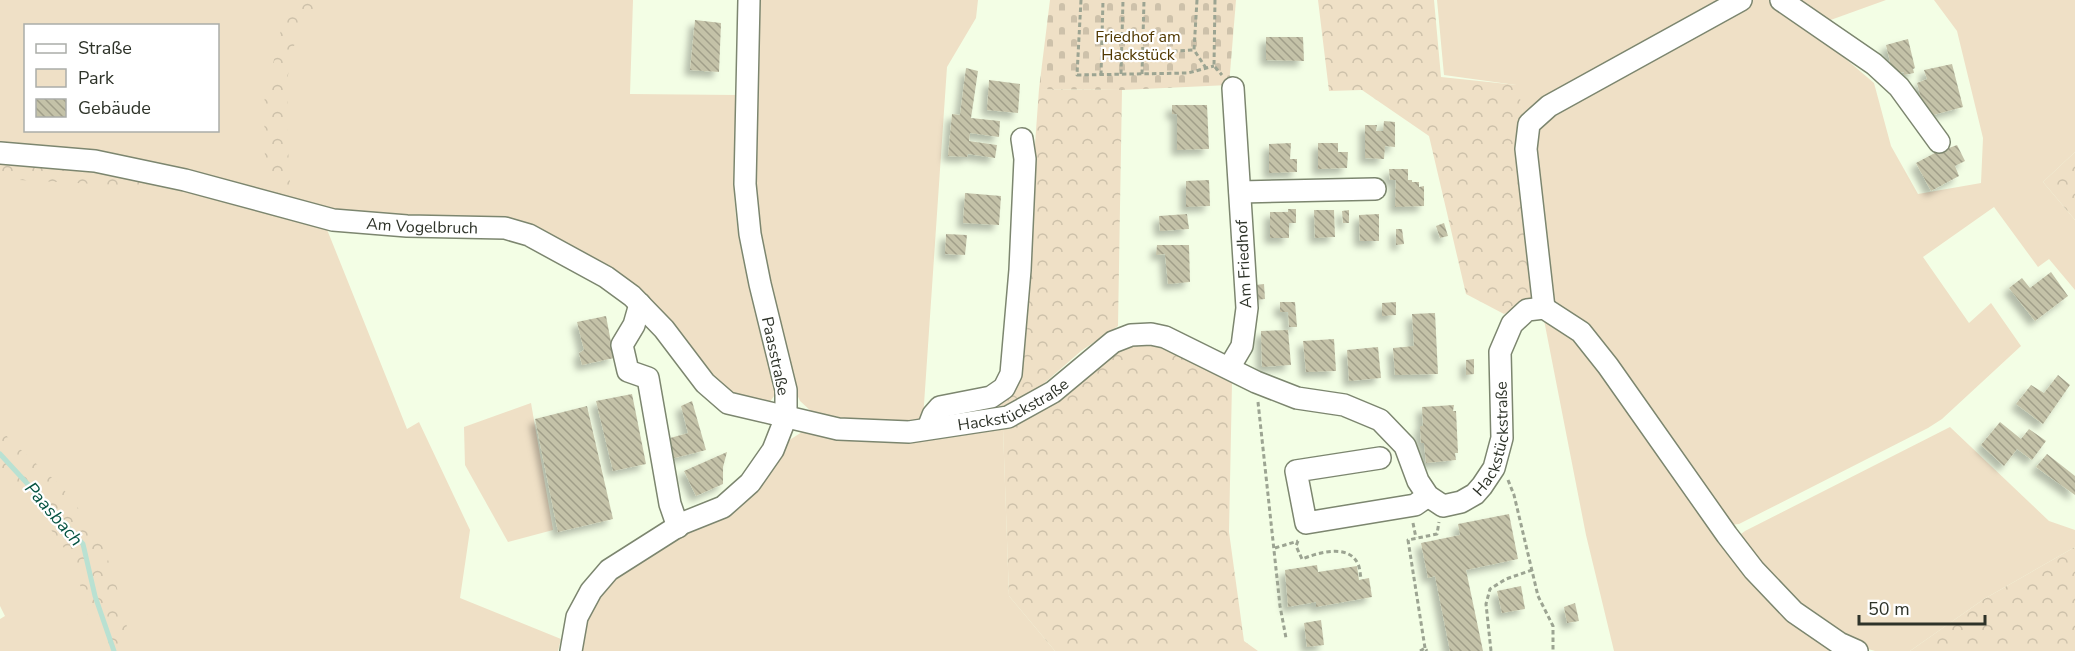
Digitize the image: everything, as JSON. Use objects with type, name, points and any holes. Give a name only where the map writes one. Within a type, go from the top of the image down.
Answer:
[{"type":"street","name":"Paasstraße","points":[[571,651],[577,617],[591,591],[609,570],[678,527],[723,507],[750,483],[773,450],[786,417],[786,390],[750,234],[745,184],[749,0]]},
{"type":"street","points":[[1742,0],[1549,106],[1529,124],[1526,149],[1544,308],[1581,332],[1602,358],[1754,570],[1801,617],[1839,643],[1857,651]]},
{"type":"street","points":[[1781,0],[1874,64],[1899,87],[1939,142]]},
{"type":"street","name":"Am Friedhof","points":[[1229,368],[1242,346],[1247,308],[1233,87]]},
{"type":"street","points":[[928,428],[933,415],[940,407],[991,397],[1005,388],[1011,374],[1020,270],[1025,159],[1022,139]]},
{"type":"street","name":"Am Vogelbruch","points":[[0,153],[95,160],[185,180],[333,220],[407,226],[506,228],[529,235],[606,277],[633,296],[664,329],[705,383],[728,403],[786,417]]},
{"type":"street","points":[[1240,192],[1375,189]]},
{"type":"street","points":[[640,304],[634,325],[622,345],[628,371],[648,378],[670,504],[678,527]]},
{"type":"street","name":"Hackstückstraße","points":[[786,417],[838,429],[909,432],[1008,417],[1053,392],[1113,342],[1131,335],[1151,334],[1165,337],[1256,382],[1297,398],[1344,405],[1380,420],[1405,446],[1418,481],[1435,501],[1461,502],[1475,494],[1494,468],[1502,438],[1500,352],[1512,324],[1527,310],[1544,308]]},
{"type":"street","points":[[1380,458],[1296,471],[1302,532],[1435,501]]},
{"type":"path","points":[[1082,0],[1077,75],[1188,73],[1214,66]]},
{"type":"path","points":[[1101,75],[1103,0]]},
{"type":"path","points":[[1121,74],[1123,0]]},
{"type":"path","points":[[1142,74],[1144,0]]},
{"type":"path","points":[[1197,0],[1194,50],[1206,68]]},
{"type":"path","points":[[1215,0],[1214,66],[1233,87]]},
{"type":"path","points":[[1143,53],[1194,50]]},
{"type":"path","points":[[1256,382],[1280,606],[1286,638]]},
{"type":"path","points":[[1494,468],[1503,474],[1514,495],[1538,596],[1553,626],[1553,651]]},
{"type":"path","points":[[1420,651],[1426,650],[1408,540],[1437,534],[1435,501]]},
{"type":"path","points":[[1275,548],[1302,532]]},
{"type":"path","points":[[1302,532],[1296,546],[1302,559],[1321,552],[1345,552],[1358,562],[1361,578]]},
{"type":"path","points":[[1491,651],[1485,604],[1490,589],[1506,579],[1532,570]]},
{"type":"green space","points":[[0,0],[633,0],[630,94],[737,95],[734,181],[738,232],[777,392],[769,403],[729,396],[563,246],[350,215],[0,149]]},
{"type":"green space","points":[[288,0],[319,0],[297,32],[288,75],[287,128],[291,203],[280,201],[265,163],[264,102]]},
{"type":"green space","points":[[758,0],[978,0],[976,18],[947,67],[923,419],[920,423],[850,419],[812,412],[800,401],[793,386],[758,229],[754,177]]},
{"type":"green space","name":"Friedhof am Hackstück","points":[[1050,0],[1236,0],[1229,85],[1122,90],[1039,89]]},
{"type":"green space","points":[[1318,0],[1434,0],[1441,77],[1517,85],[1525,121],[1539,298],[1504,314],[1466,294],[1429,136],[1362,90],[1329,91]]},
{"type":"green space","points":[[1437,0],[1737,0],[1525,121],[1516,85],[1444,75]]},
{"type":"green space","points":[[1748,0],[1770,0],[1826,36],[1827,43],[1874,83],[1891,146],[1918,194],[1981,183],[1983,138],[1957,31],[1934,0],[2075,0],[2075,152],[2043,182],[2075,220],[2075,290],[2049,259],[2038,267],[1994,207],[1923,257],[1969,323],[1991,303],[2021,346],[1942,419],[1928,428],[1739,524],[1730,525],[1549,299],[1531,143],[1547,113]]},
{"type":"green space","points":[[1786,0],[1886,0],[1825,22]]},
{"type":"green space","points":[[1039,89],[1122,90],[1118,326],[1081,351],[1025,400],[989,412],[939,420],[1018,380]]},
{"type":"green space","points":[[2075,152],[2075,220],[2043,182]]},
{"type":"green space","points":[[0,157],[94,165],[324,222],[407,429],[419,422],[470,530],[460,598],[561,639],[558,651],[0,651],[0,619],[5,616],[0,606]]},
{"type":"green space","points":[[0,157],[175,181],[134,186],[0,179]]},
{"type":"green space","points":[[1544,320],[1579,342],[1776,607],[1820,644],[1833,651],[1614,651],[1586,535]]},
{"type":"green space","points":[[1156,343],[1232,383],[1229,532],[1244,641],[1258,651],[1055,651],[1009,596],[1003,428],[1117,347]]},
{"type":"green space","points":[[531,403],[553,530],[508,542],[465,465],[464,427]]},
{"type":"green space","points":[[1950,427],[2049,521],[2075,530],[2075,547],[1984,599],[1910,651],[1875,651],[1858,646],[1781,589],[1737,537],[1745,531]]},
{"type":"green space","points":[[0,428],[11,441],[61,486],[101,538],[125,613],[130,651],[110,651],[106,629],[88,615],[74,562],[32,503],[0,468]]},
{"type":"green space","points":[[1003,428],[1009,596],[1055,651],[579,651],[584,620],[612,575],[774,466],[788,441],[802,432],[902,439]]},
{"type":"green space","points":[[2075,547],[2075,651],[1910,651],[1984,599]]},
{"type":"building","points":[[695,20],[721,23],[719,72],[690,70]]},
{"type":"building","points":[[1266,37],[1303,37],[1304,61],[1266,60]]},
{"type":"building","points":[[1908,39],[1915,68],[1914,73],[1893,74],[1886,45]]},
{"type":"building","points":[[1952,64],[1963,107],[1926,117],[1917,83],[1927,79],[1924,70]]},
{"type":"building","points":[[966,68],[978,71],[971,118],[1000,121],[999,137],[970,133],[969,141],[997,145],[995,158],[968,154],[967,157],[948,156],[952,114],[960,115]]},
{"type":"building","points":[[989,80],[1020,84],[1018,113],[987,110]]},
{"type":"building","points":[[1172,105],[1207,105],[1209,149],[1177,150],[1177,114],[1172,114]]},
{"type":"building","points":[[1384,121],[1395,122],[1395,147],[1385,146],[1384,159],[1365,158],[1365,125],[1377,125],[1376,131],[1383,131]]},
{"type":"building","points":[[1291,143],[1290,159],[1297,159],[1297,172],[1269,173],[1269,144]]},
{"type":"building","points":[[1318,143],[1338,143],[1338,152],[1348,152],[1347,168],[1318,169]]},
{"type":"building","points":[[1957,145],[1965,161],[1955,166],[1959,176],[1931,191],[1916,163],[1948,146],[1949,148]]},
{"type":"building","points":[[1389,169],[1408,169],[1408,180],[1419,182],[1419,187],[1424,186],[1424,206],[1395,207],[1396,180],[1390,180]]},
{"type":"building","points":[[1209,180],[1210,206],[1186,207],[1186,181]]},
{"type":"building","points":[[965,193],[1001,196],[999,225],[963,223]]},
{"type":"building","points":[[1288,209],[1296,209],[1296,223],[1289,223],[1289,238],[1270,238],[1270,212],[1288,212]]},
{"type":"building","points":[[1314,210],[1334,210],[1335,237],[1315,238]]},
{"type":"building","points":[[1349,210],[1349,223],[1343,223],[1342,211]]},
{"type":"building","points":[[1187,214],[1189,229],[1160,231],[1159,216]]},
{"type":"building","points":[[1379,214],[1379,241],[1360,241],[1359,215]]},
{"type":"building","points":[[1444,223],[1448,236],[1440,238],[1436,226]]},
{"type":"building","points":[[1396,229],[1402,229],[1404,244],[1396,245]]},
{"type":"building","points":[[946,234],[967,235],[965,255],[945,254]]},
{"type":"building","points":[[1157,245],[1189,245],[1190,282],[1168,284],[1165,254],[1156,255]]},
{"type":"building","points":[[2051,272],[2068,296],[2035,321],[2009,288],[2022,278],[2030,288]]},
{"type":"building","points":[[1264,284],[1265,299],[1256,300],[1255,285]]},
{"type":"building","points":[[1280,302],[1295,302],[1297,327],[1289,327],[1288,312],[1280,312]]},
{"type":"building","points":[[1396,302],[1396,315],[1382,316],[1382,303]]},
{"type":"building","points":[[1435,313],[1438,374],[1395,375],[1393,348],[1414,346],[1412,314]]},
{"type":"building","points":[[606,316],[614,358],[582,365],[579,353],[584,350],[577,322]]},
{"type":"building","points":[[1288,330],[1291,365],[1262,367],[1261,331]]},
{"type":"building","points":[[1334,339],[1336,371],[1306,372],[1303,341]]},
{"type":"building","points":[[1378,347],[1381,378],[1349,381],[1347,350]]},
{"type":"building","points":[[1474,359],[1474,374],[1466,375],[1466,360]]},
{"type":"building","points":[[2058,375],[2070,385],[2043,424],[2016,404],[2031,385],[2044,393]]},
{"type":"building","points":[[632,394],[646,464],[613,471],[596,401]]},
{"type":"building","points":[[692,401],[706,450],[667,460],[663,440],[688,433],[681,406]]},
{"type":"building","points":[[1454,405],[1458,453],[1455,453],[1456,460],[1426,463],[1424,443],[1421,443],[1422,407]]},
{"type":"building","points":[[587,406],[613,519],[558,532],[535,419]]},
{"type":"building","points":[[2000,422],[2021,439],[2029,429],[2046,441],[2032,460],[2017,449],[2004,466],[1981,445]]},
{"type":"building","points":[[727,452],[723,467],[723,484],[696,496],[684,471]]},
{"type":"building","points":[[2047,454],[2075,476],[2075,495],[2036,467]]},
{"type":"building","points":[[1509,514],[1518,559],[1466,570],[1483,651],[1450,651],[1435,576],[1428,578],[1421,543],[1460,535],[1458,524]]},
{"type":"building","points":[[1317,565],[1318,572],[1357,566],[1359,580],[1369,578],[1372,597],[1316,607],[1316,602],[1288,607],[1285,570]]},
{"type":"building","points":[[1521,586],[1525,609],[1502,613],[1497,591]]},
{"type":"building","points":[[1575,603],[1579,621],[1567,623],[1564,607]]},
{"type":"building","points":[[1321,620],[1324,645],[1307,647],[1304,623]]},
{"type":"waterway","name":"Paasbach","points":[[0,454],[83,544],[95,596],[114,651]]}]
